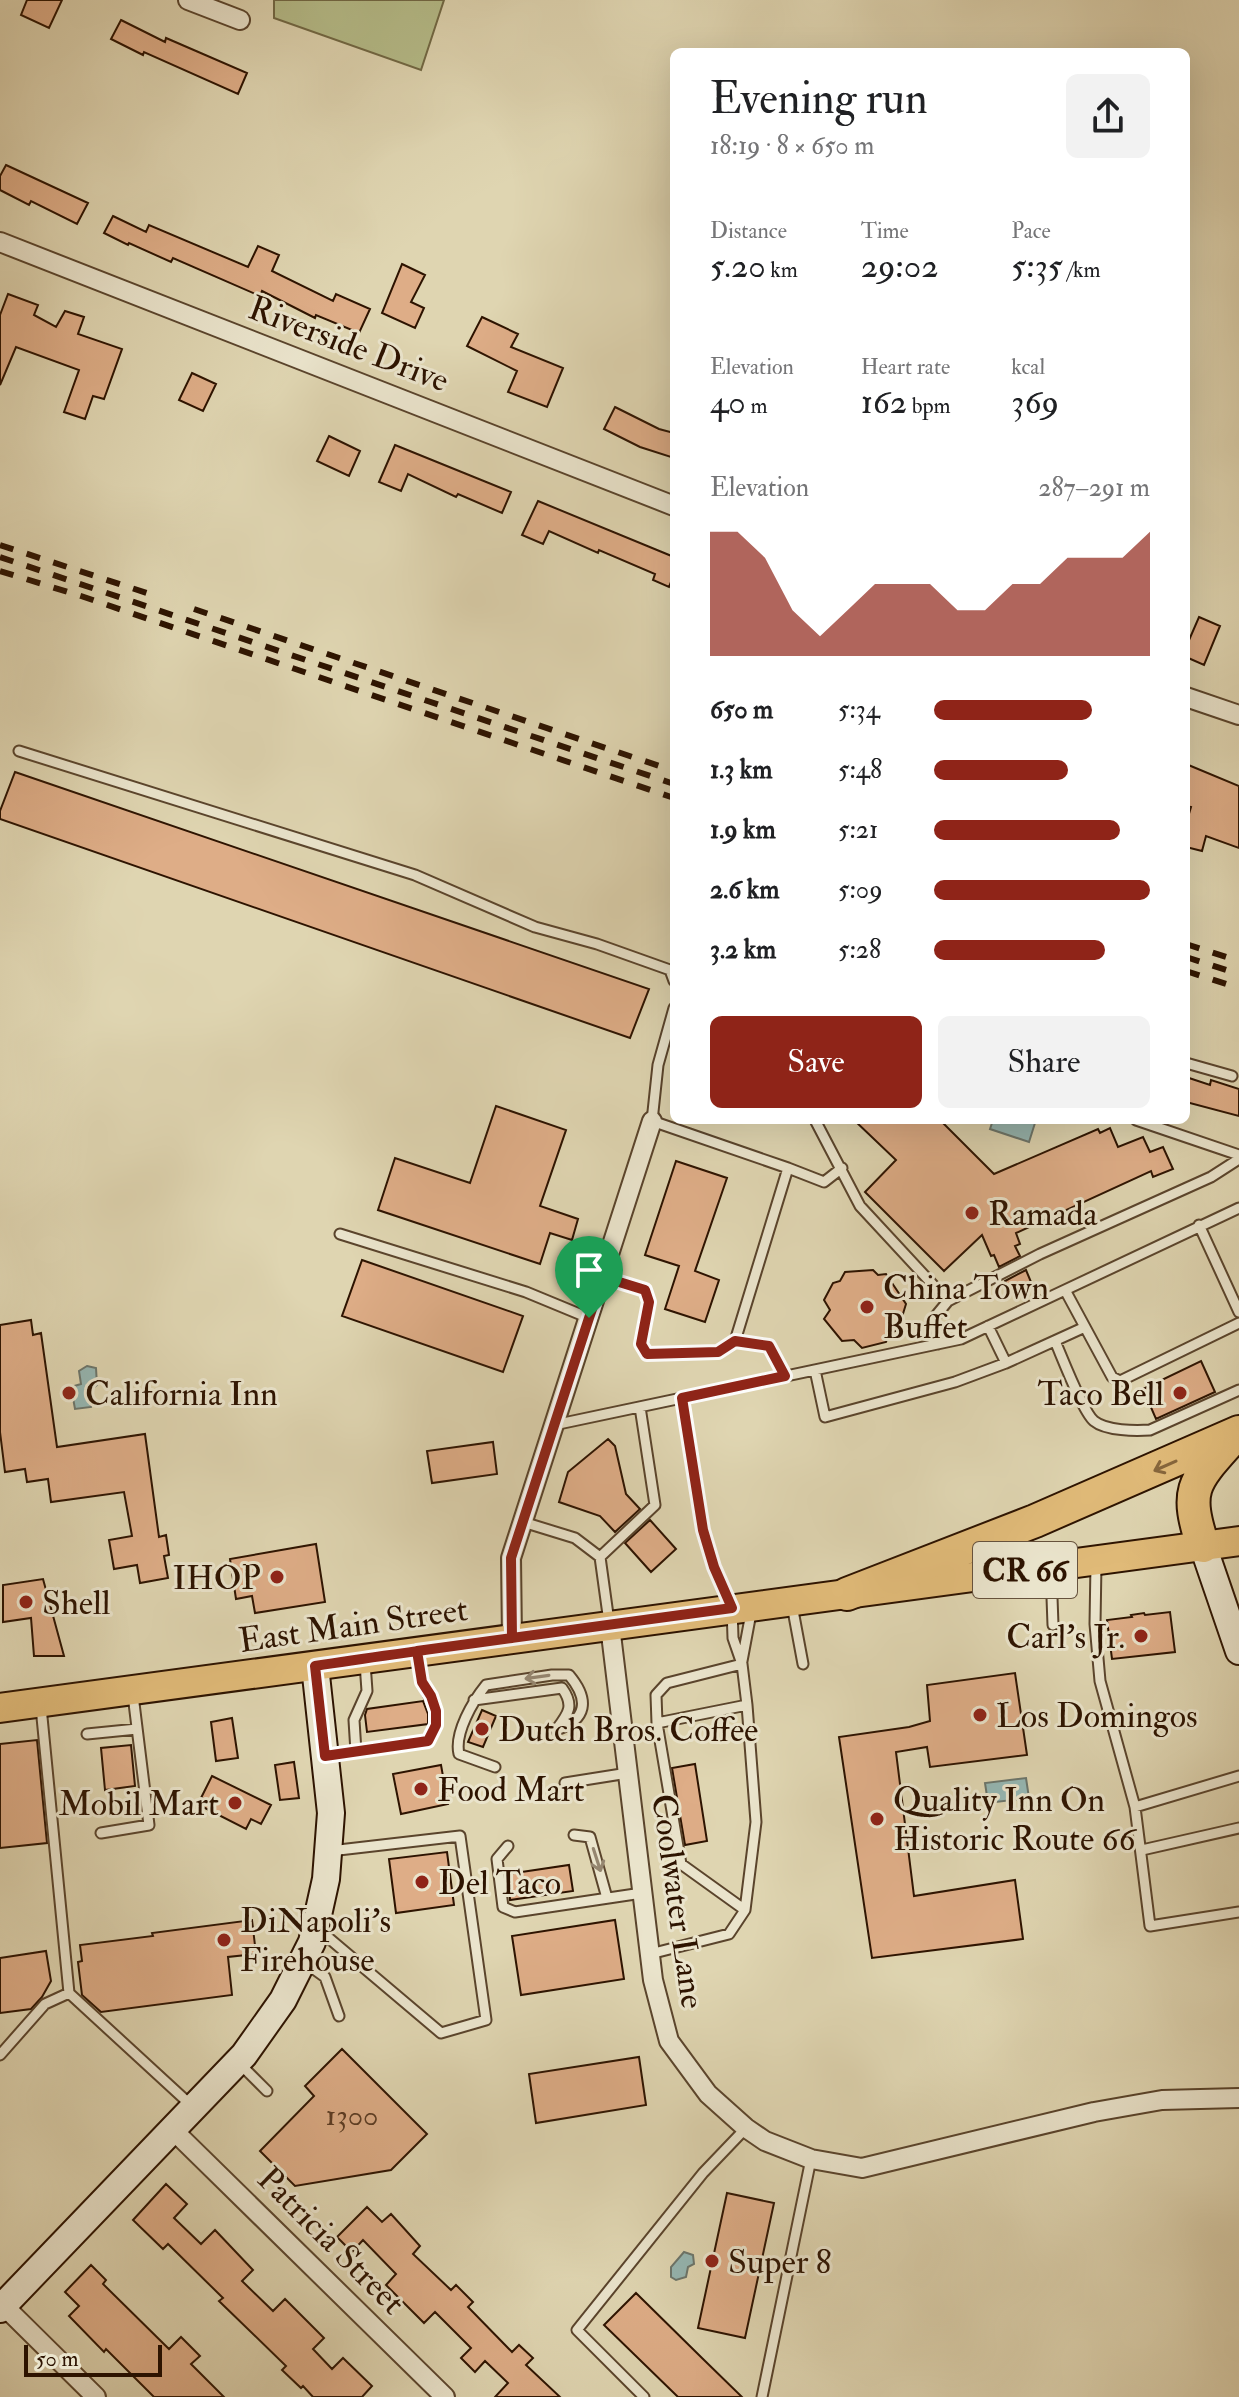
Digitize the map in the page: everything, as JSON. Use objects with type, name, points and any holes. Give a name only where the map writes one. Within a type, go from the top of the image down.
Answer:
[{"type":"highway","points":[[1203,1546],[1194,1518],[1194,1487],[1201,1473],[1238,1433]]},
{"type":"highway","points":[[847,1594],[1035,1521],[1238,1433]]},
{"type":"main road","name":"East Main Street","points":[[0,1708],[1239,1541]]},
{"type":"main road","points":[[1203,1546],[1239,1651]]},
{"type":"main road","points":[[2,2307],[237,2061],[283,2000],[303,1961],[312,1942],[326,1879],[331,1813],[315,1666]]},
{"type":"street","points":[[188,0],[240,20]]},
{"type":"street","name":"Riverside Drive","points":[[0,242],[670,504]]},
{"type":"street","points":[[1190,698],[1239,715]]},
{"type":"street","points":[[512,1638],[511,1558],[652,1121]]},
{"type":"street","name":"Coolwater Lane","points":[[610,1626],[653,1980],[669,2041],[708,2094],[746,2128],[765,2141],[811,2159],[862,2168],[1094,2112],[1162,2100],[1239,2098]]},
{"type":"street","name":"Patricia Street","points":[[173,2130],[445,2397]]},
{"type":"street","points":[[2,2307],[96,2397]]},
{"type":"lane","points":[[19,751],[415,875],[535,927],[597,944],[670,970]]},
{"type":"lane","points":[[670,1022],[658,1065],[652,1121],[824,1182],[842,1168]]},
{"type":"lane","points":[[1190,1064],[1232,1076]]},
{"type":"lane","points":[[817,1124],[860,1206],[948,1301]]},
{"type":"lane","points":[[1147,1124],[1239,1157]]},
{"type":"lane","points":[[938,1344],[934,1318],[948,1301],[1040,1254],[1211,1177],[1239,1157]]},
{"type":"lane","points":[[603,1277],[645,1290],[649,1302],[641,1344],[647,1354],[718,1352],[735,1341],[788,1168]]},
{"type":"lane","points":[[554,1425],[961,1339],[1239,1208]]},
{"type":"lane","points":[[1199,1225],[1239,1312]]},
{"type":"lane","points":[[340,1234],[526,1292],[589,1318]]},
{"type":"lane","points":[[1065,1290],[1112,1377],[1120,1381],[1239,1323]]},
{"type":"lane","points":[[988,1326],[1006,1363]]},
{"type":"lane","points":[[815,1370],[825,1417],[955,1382],[1085,1327]]},
{"type":"lane","points":[[735,1341],[769,1346],[785,1376]]},
{"type":"lane","points":[[1055,1341],[1089,1415],[1102,1425],[1150,1430],[1239,1390]]},
{"type":"lane","points":[[650,1954],[729,1934],[745,1910],[756,1822],[742,1664],[742,1607],[714,1567],[703,1530],[682,1398]]},
{"type":"lane","points":[[600,1557],[655,1505],[640,1407]]},
{"type":"lane","points":[[523,1522],[575,1538],[600,1557],[610,1626]]},
{"type":"lane","points":[[1096,1560],[1095,1624],[1100,1681],[1135,1807],[1150,1926],[1239,1912]]},
{"type":"lane","points":[[1051,1566],[1053,1625]]},
{"type":"lane","points":[[791,1601],[803,1664]]},
{"type":"lane","points":[[742,1607],[733,1638],[742,1664]]},
{"type":"lane","points":[[325,1756],[422,1743],[432,1735],[436,1711],[422,1682],[417,1651]]},
{"type":"lane","points":[[356,1752],[354,1720],[367,1691],[365,1659]]},
{"type":"lane","points":[[742,1664],[667,1683],[656,1695],[657,1723],[681,1864],[745,1910]]},
{"type":"lane","points":[[495,1767],[459,1754],[457,1745],[474,1700],[562,1688],[570,1699],[570,1711],[556,1730]]},
{"type":"lane","points":[[101,1833],[149,1825],[132,1690]]},
{"type":"lane","points":[[41,1703],[69,1993],[193,2108]]},
{"type":"lane","points":[[657,1723],[747,1705]]},
{"type":"lane","points":[[87,1734],[137,1729]]},
{"type":"lane","points":[[565,1783],[628,1773]]},
{"type":"lane","points":[[1135,1807],[1239,1776]]},
{"type":"lane","points":[[1142,1850],[1239,1828]]},
{"type":"lane","points":[[574,1835],[590,1837],[607,1898]]},
{"type":"lane","points":[[315,1927],[441,2033],[486,2020],[460,1836],[328,1851]]},
{"type":"lane","points":[[508,1846],[497,1859],[503,1907],[515,1912],[642,1893]]},
{"type":"lane","points":[[303,1961],[325,1977],[339,2016]]},
{"type":"lane","points":[[0,2055],[45,2004],[69,1993]]},
{"type":"lane","points":[[237,2061],[267,2091]]},
{"type":"lane","points":[[644,2397],[577,2330],[703,2173],[746,2128]]},
{"type":"lane","points":[[762,2397],[811,2159]]},
{"type":"green space","points":[[274,0],[444,0],[421,70],[274,18]]},
{"type":"water","points":[[992,1124],[1035,1124],[1029,1142],[990,1129]]},
{"type":"water","points":[[87,1366],[96,1368],[97,1385],[89,1391],[91,1407],[75,1409],[71,1387],[81,1384],[79,1371]]},
{"type":"water","points":[[1026,1778],[1029,1798],[988,1803],[985,1783]]},
{"type":"water","points":[[684,2252],[693,2255],[694,2264],[688,2267],[686,2277],[676,2280],[671,2277],[671,2267]]},
{"type":"building","points":[[27,0],[62,0],[49,28],[21,15]]},
{"type":"building","points":[[121,20],[165,42],[166,38],[247,73],[238,94],[111,39]]},
{"type":"building","points":[[6,165],[88,203],[77,224],[31,201],[29,205],[0,190],[0,176]]},
{"type":"building","points":[[113,216],[146,232],[149,225],[248,267],[258,246],[279,255],[272,271],[333,301],[336,294],[370,309],[359,333],[316,315],[315,318],[262,291],[260,296],[173,258],[171,262],[104,233]]},
{"type":"building","points":[[402,264],[425,275],[411,302],[424,308],[415,328],[382,313]]},
{"type":"building","points":[[8,294],[38,305],[34,315],[56,327],[65,311],[84,317],[78,334],[122,349],[104,399],[93,396],[85,419],[64,412],[79,370],[16,347],[0,385],[0,315]]},
{"type":"building","points":[[482,317],[518,334],[511,347],[563,368],[547,407],[508,392],[517,371],[467,346]]},
{"type":"building","points":[[192,373],[216,384],[203,411],[179,400]]},
{"type":"building","points":[[615,407],[670,432],[670,457],[640,447],[604,429]]},
{"type":"building","points":[[329,436],[360,451],[349,476],[317,461]]},
{"type":"building","points":[[395,445],[511,492],[502,513],[458,494],[456,497],[408,474],[401,491],[379,482]]},
{"type":"building","points":[[538,501],[670,555],[670,584],[669,587],[653,580],[655,574],[549,531],[543,544],[522,535]]},
{"type":"building","points":[[1199,617],[1220,626],[1204,665],[1190,659],[1190,638]]},
{"type":"building","points":[[1190,766],[1239,786],[1239,848],[1206,836],[1202,851],[1190,848]]},
{"type":"building","points":[[15,772],[649,989],[630,1038],[0,819],[0,811]]},
{"type":"building","points":[[1190,1078],[1210,1085],[1211,1080],[1239,1089],[1239,1116],[1190,1103]]},
{"type":"building","points":[[496,1106],[566,1130],[540,1206],[578,1219],[572,1240],[550,1233],[540,1264],[378,1210],[395,1158],[470,1183]]},
{"type":"building","name":"Ramada","points":[[858,1124],[944,1124],[994,1174],[1098,1129],[1100,1133],[1110,1128],[1118,1147],[1143,1137],[1150,1152],[1163,1147],[1173,1169],[1153,1177],[1151,1171],[1016,1233],[1020,1244],[1015,1246],[1020,1256],[999,1267],[982,1235],[944,1271],[865,1192],[896,1160]]},
{"type":"building","points":[[676,1161],[727,1178],[695,1271],[719,1280],[705,1322],[665,1309],[679,1266],[645,1255]]},
{"type":"building","points":[[362,1260],[523,1316],[503,1372],[342,1316]]},
{"type":"building","name":"China Town Buffet","points":[[873,1270],[878,1275],[886,1274],[906,1304],[898,1330],[889,1333],[886,1342],[862,1348],[854,1340],[842,1341],[824,1319],[830,1310],[824,1300],[833,1283],[840,1281],[845,1272]]},
{"type":"building","points":[[1026,1270],[1031,1282],[1009,1292],[1005,1281]]},
{"type":"building","points":[[31,1320],[33,1335],[41,1333],[57,1447],[145,1434],[159,1537],[166,1535],[169,1555],[164,1556],[168,1578],[140,1583],[137,1565],[114,1569],[109,1540],[132,1536],[124,1492],[51,1502],[48,1479],[27,1482],[25,1469],[5,1472],[0,1432],[0,1325]]},
{"type":"building","name":"Taco Bell","points":[[1201,1361],[1215,1392],[1156,1419],[1143,1389]]},
{"type":"building","points":[[608,1439],[615,1446],[626,1494],[640,1509],[615,1532],[600,1516],[559,1502],[568,1472]]},
{"type":"building","points":[[493,1442],[497,1474],[432,1483],[427,1451]]},
{"type":"building","points":[[650,1520],[676,1549],[651,1572],[625,1543]]},
{"type":"building","name":"IHOP","points":[[316,1544],[325,1602],[255,1613],[252,1596],[236,1599],[230,1559]]},
{"type":"building","name":"Shell","points":[[43,1579],[64,1656],[34,1656],[31,1618],[3,1622],[3,1585]]},
{"type":"building","name":"Carl's Jr.","points":[[1170,1612],[1175,1652],[1112,1659],[1107,1620]]},
{"type":"building","name":"Quality Inn On Historic Route 66","points":[[1015,1673],[1027,1755],[930,1767],[927,1747],[896,1752],[914,1896],[1015,1880],[1023,1939],[872,1958],[839,1737],[930,1721],[927,1685]]},
{"type":"building","points":[[423,1701],[428,1724],[367,1732],[367,1709]]},
{"type":"building","name":"Dutch Bros. Coffee","points":[[482,1710],[496,1716],[483,1747],[468,1742]]},
{"type":"building","points":[[232,1718],[238,1758],[216,1761],[211,1722]]},
{"type":"building","points":[[37,1740],[47,1843],[0,1848],[0,1744]]},
{"type":"building","points":[[131,1745],[135,1786],[105,1790],[101,1748]]},
{"type":"building","points":[[294,1762],[299,1798],[280,1800],[275,1765]]},
{"type":"building","points":[[695,1764],[707,1841],[685,1845],[672,1768]]},
{"type":"building","name":"Food Mart","points":[[441,1765],[448,1804],[401,1814],[393,1774]]},
{"type":"building","name":"Mobil Mart","points":[[212,1776],[271,1805],[261,1824],[251,1819],[246,1829],[203,1807],[207,1800],[201,1798]]},
{"type":"building","name":"Del Taco","points":[[447,1852],[454,1905],[396,1913],[389,1859]]},
{"type":"building","points":[[569,1865],[573,1891],[510,1900],[508,1874]]},
{"type":"building","points":[[252,1920],[256,1954],[228,1957],[232,1995],[101,2012],[82,1995],[78,1962],[82,1961],[80,1945]]},
{"type":"building","points":[[615,1920],[624,1979],[521,1995],[512,1936]]},
{"type":"building","points":[[46,1951],[51,1981],[42,1997],[31,2009],[0,2013],[0,1958]]},
{"type":"building","points":[[342,2049],[427,2134],[391,2170],[295,2186],[260,2151],[314,2096],[305,2086]]},
{"type":"building","points":[[639,2057],[646,2105],[536,2123],[529,2074]]},
{"type":"building","points":[[166,2184],[187,2204],[174,2218],[201,2244],[215,2230],[253,2270],[242,2281],[273,2311],[285,2299],[324,2338],[313,2349],[332,2369],[343,2358],[372,2386],[362,2397],[313,2397],[303,2386],[301,2388],[282,2370],[286,2366],[219,2301],[223,2298],[168,2244],[163,2249],[133,2220]]},
{"type":"building","points":[[727,2193],[774,2203],[745,2338],[698,2328]]},
{"type":"building","points":[[367,2207],[382,2222],[391,2214],[420,2246],[413,2254],[451,2290],[456,2285],[473,2302],[468,2307],[512,2352],[519,2345],[533,2358],[526,2365],[560,2397],[495,2397],[508,2383],[485,2361],[475,2372],[461,2358],[471,2348],[435,2312],[424,2323],[386,2285],[396,2274],[363,2240],[352,2252],[337,2237]]},
{"type":"building","points":[[91,2265],[106,2280],[103,2284],[169,2349],[181,2337],[200,2356],[191,2364],[224,2397],[154,2397],[106,2349],[104,2352],[69,2316],[79,2306],[65,2292]]},
{"type":"building","points":[[636,2293],[742,2397],[678,2397],[604,2325]]},
{"type":"railway","points":[[0,545],[156,596]]},
{"type":"railway","points":[[0,557],[670,783]]},
{"type":"railway","points":[[0,571],[670,797]]},
{"type":"railway","points":[[194,609],[670,770]]},
{"type":"railway","points":[[1190,945],[1239,961]]},
{"type":"railway","points":[[1190,958],[1239,974]]},
{"type":"railway","points":[[1190,972],[1239,988]]},
{"type":"place","name":"Ramada","points":[[972,1213]]},
{"type":"place","name":"China Town Buffet","points":[[867,1307]]},
{"type":"place","name":"California Inn","points":[[69,1393]]},
{"type":"place","name":"Taco Bell","points":[[1180,1393]]},
{"type":"place","name":"IHOP","points":[[277,1577]]},
{"type":"place","name":"Shell","points":[[26,1602]]},
{"type":"place","name":"Carl's Jr.","points":[[1141,1636]]},
{"type":"place","name":"Los Domingos","points":[[980,1715]]},
{"type":"place","name":"Dutch Bros. Coffee","points":[[482,1729]]},
{"type":"place","name":"Food Mart","points":[[421,1789]]},
{"type":"place","name":"Mobil Mart","points":[[235,1803]]},
{"type":"place","name":"Quality Inn On Historic Route 66","points":[[877,1819]]},
{"type":"place","name":"Del Taco","points":[[422,1882]]},
{"type":"place","name":"DiNapoli's Firehouse","points":[[224,1940]]},
{"type":"place","name":"Super 8","points":[[712,2261]]},
{"type":"route","points":[[589,1318],[511,1558],[512,1638],[417,1651],[315,1666],[325,1756],[428,1741],[436,1725],[436,1711],[422,1682],[417,1651],[732,1608],[714,1567],[703,1530],[682,1398],[785,1376],[769,1346],[735,1341],[718,1352],[647,1354],[641,1344],[649,1302],[645,1290],[603,1277],[589,1318]]}]
